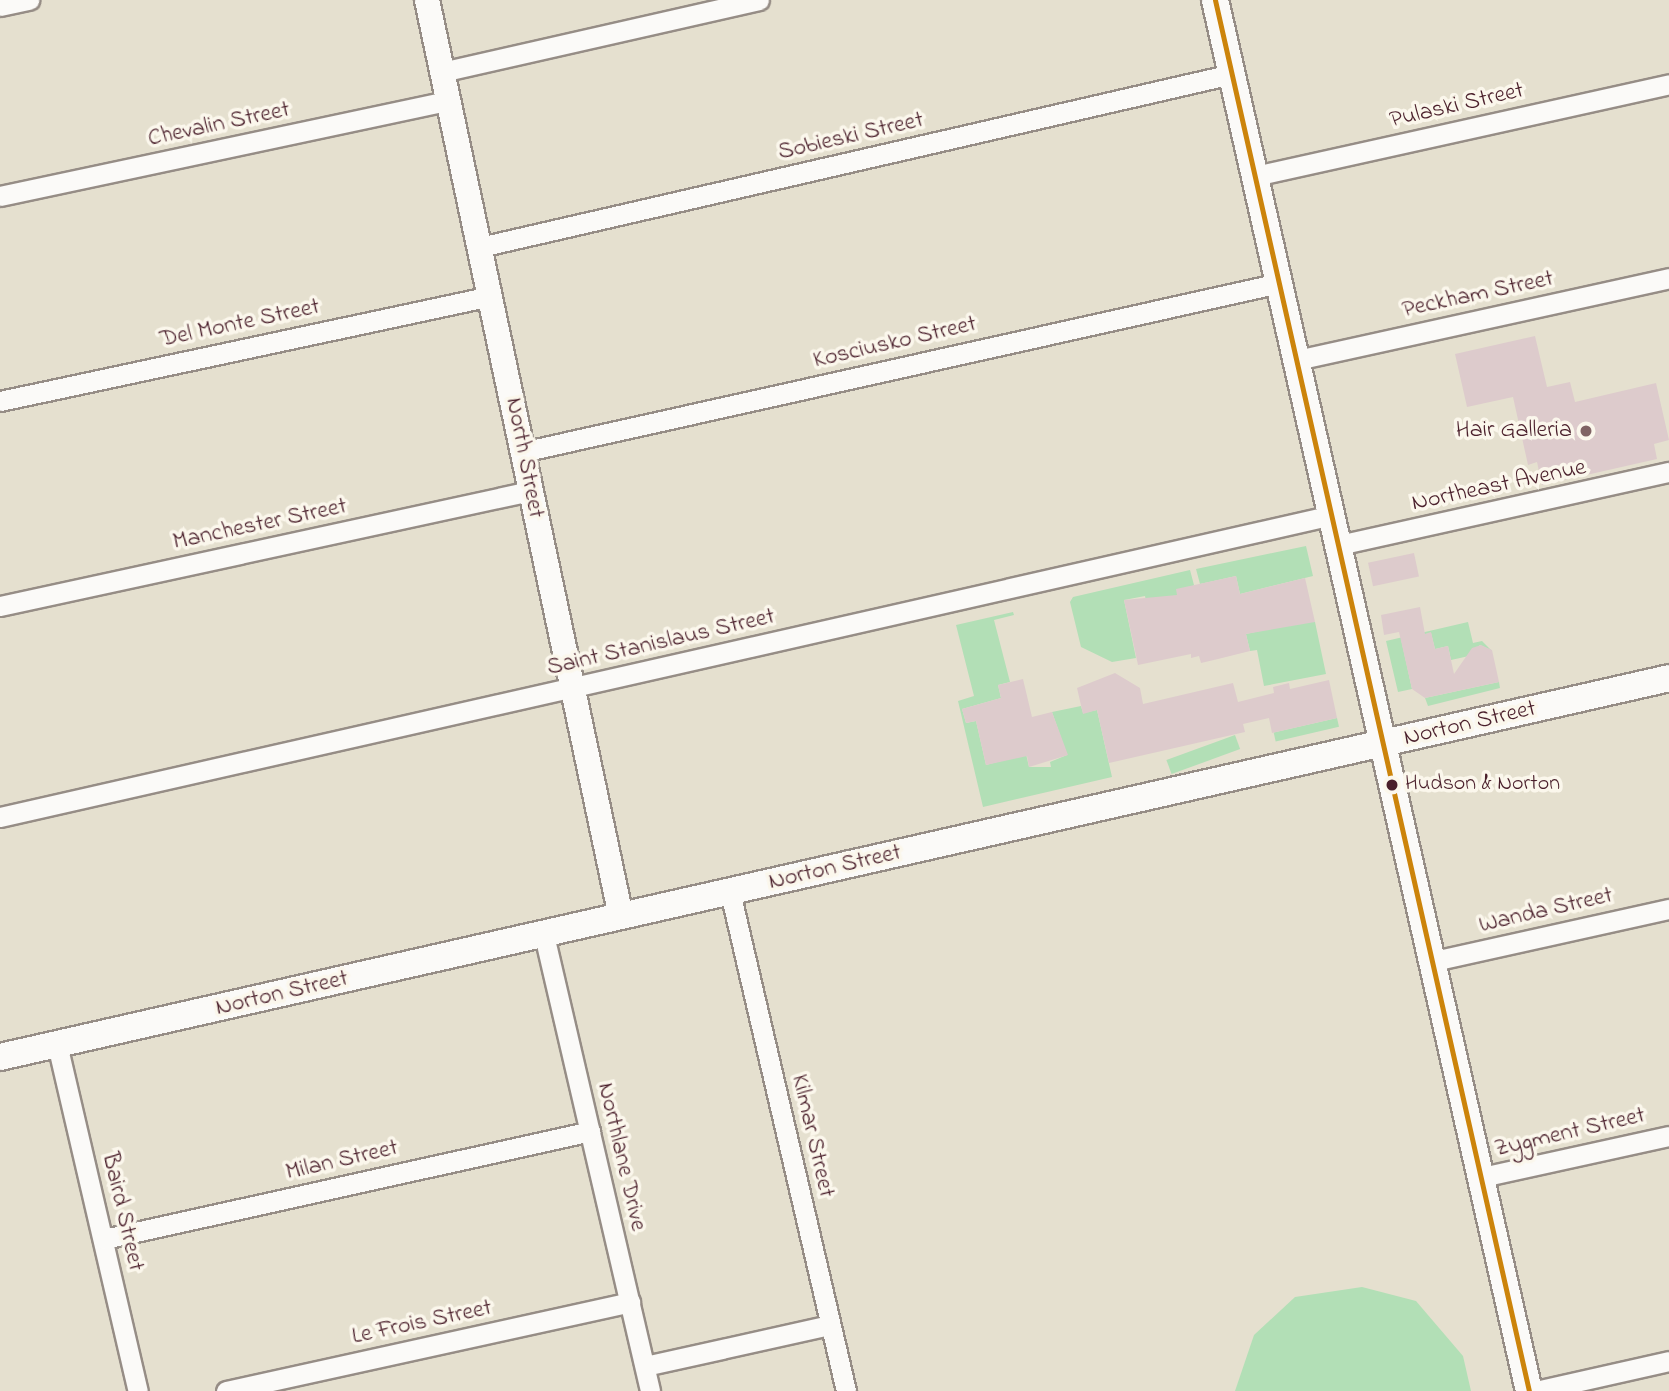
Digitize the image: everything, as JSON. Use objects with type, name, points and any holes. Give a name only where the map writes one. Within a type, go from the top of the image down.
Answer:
[{"type":"main road","points":[[1215,0],[1529,1391]]},
{"type":"main road","name":"Norton Street","points":[[0,1057],[1669,678]]},
{"type":"street","points":[[0,6],[29,0]]},
{"type":"street","name":"North Street","points":[[427,0],[621,917]]},
{"type":"street","points":[[442,72],[759,0]]},
{"type":"street","name":"Sobieski Street","points":[[480,247],[1232,74]]},
{"type":"street","name":"Pulaski Street","points":[[1255,176],[1669,84]]},
{"type":"street","name":"Chevalin Street","points":[[0,197],[448,101]]},
{"type":"street","name":"Peckham Street","points":[[1297,360],[1669,278]]},
{"type":"street","name":"Kosciusko Street","points":[[522,452],[1279,283]]},
{"type":"street","name":"Del Monte Street","points":[[0,401],[491,296]]},
{"type":"street","name":"Northeast Avenue","points":[[1339,545],[1669,472]]},
{"type":"street","name":"Manchester Street","points":[[0,606],[530,491]]},
{"type":"street","name":"Saint Stanislaus Street","points":[[0,817],[1332,515]]},
{"type":"street","name":"Kilmar Street","points":[[730,892],[846,1391]]},
{"type":"street","name":"Wanda Street","points":[[1434,961],[1669,909]]},
{"type":"street","name":"Northlane Drive","points":[[544,935],[650,1391]]},
{"type":"street","name":"Baird Street","points":[[57,1044],[138,1391]]},
{"type":"street","name":"Milan Street","points":[[104,1239],[590,1131]]},
{"type":"street","name":"Zygment Street","points":[[1482,1177],[1669,1136]]},
{"type":"street","name":"Le Frois Street","points":[[226,1391],[629,1302]]},
{"type":"street","points":[[645,1366],[830,1325]]},
{"type":"street","points":[[1536,1391],[1669,1361]]},
{"type":"green space","points":[[1306,546],[1313,576],[1240,594],[1236,576],[1200,584],[1196,569]]},
{"type":"green space","points":[[1190,570],[1194,585],[1179,603],[1146,601],[1145,596],[1124,600],[1136,658],[1112,662],[1081,647],[1070,602],[1073,597]]},
{"type":"green space","points":[[1013,612],[1014,615],[994,620],[1010,682],[998,685],[1001,698],[962,709],[966,723],[976,721],[986,765],[1026,754],[1029,767],[1051,767],[1050,762],[1067,755],[1052,712],[1081,706],[1083,713],[1097,710],[1112,777],[983,807],[958,701],[974,696],[956,625]]},
{"type":"green space","points":[[1300,622],[1315,622],[1326,674],[1264,686],[1257,650],[1250,651],[1246,634]]},
{"type":"green space","points":[[1468,622],[1473,643],[1482,641],[1492,651],[1480,645],[1469,656],[1451,660],[1448,646],[1435,649],[1431,633],[1401,639],[1412,689],[1398,692],[1386,641]]},
{"type":"green space","points":[[1499,682],[1500,688],[1428,706],[1425,698]]},
{"type":"green space","points":[[1337,718],[1339,727],[1276,741],[1274,733]]},
{"type":"green space","points":[[1235,735],[1240,749],[1172,774],[1166,760]]},
{"type":"green space","points":[[1362,1287],[1416,1301],[1463,1356],[1471,1391],[1235,1391],[1254,1335],[1295,1297]]},
{"type":"building","points":[[1535,336],[1547,387],[1570,382],[1575,402],[1656,383],[1669,440],[1654,444],[1657,459],[1542,485],[1537,462],[1528,465],[1513,397],[1467,407],[1455,354]]},
{"type":"building","points":[[1414,553],[1419,576],[1373,586],[1368,563]]},
{"type":"building","points":[[1236,576],[1240,594],[1305,578],[1315,622],[1246,634],[1250,651],[1218,659],[1201,663],[1199,656],[1191,658],[1191,654],[1138,665],[1124,600],[1177,595],[1176,589]]},
{"type":"building","points":[[1420,607],[1425,634],[1431,632],[1435,649],[1448,646],[1454,674],[1472,648],[1481,645],[1492,650],[1499,682],[1425,698],[1412,689],[1399,632],[1384,635],[1381,615]]},
{"type":"building","points":[[1115,673],[1140,688],[1143,704],[1233,683],[1238,702],[1274,693],[1273,687],[1289,683],[1290,689],[1329,680],[1337,718],[1272,733],[1269,718],[1243,724],[1245,732],[1109,763],[1097,710],[1083,714],[1077,688]]},
{"type":"building","points":[[1023,679],[1032,717],[1052,712],[1068,755],[1029,767],[1027,756],[986,765],[976,721],[966,723],[962,709],[1001,698],[998,685]]},
{"type":"transit line","points":[[1215,0],[1529,1391]]},
{"type":"place","name":"Hair Galleria","points":[[1586,431]]},
{"type":"place","name":"Hudson & Norton","points":[[1392,785]]}]
